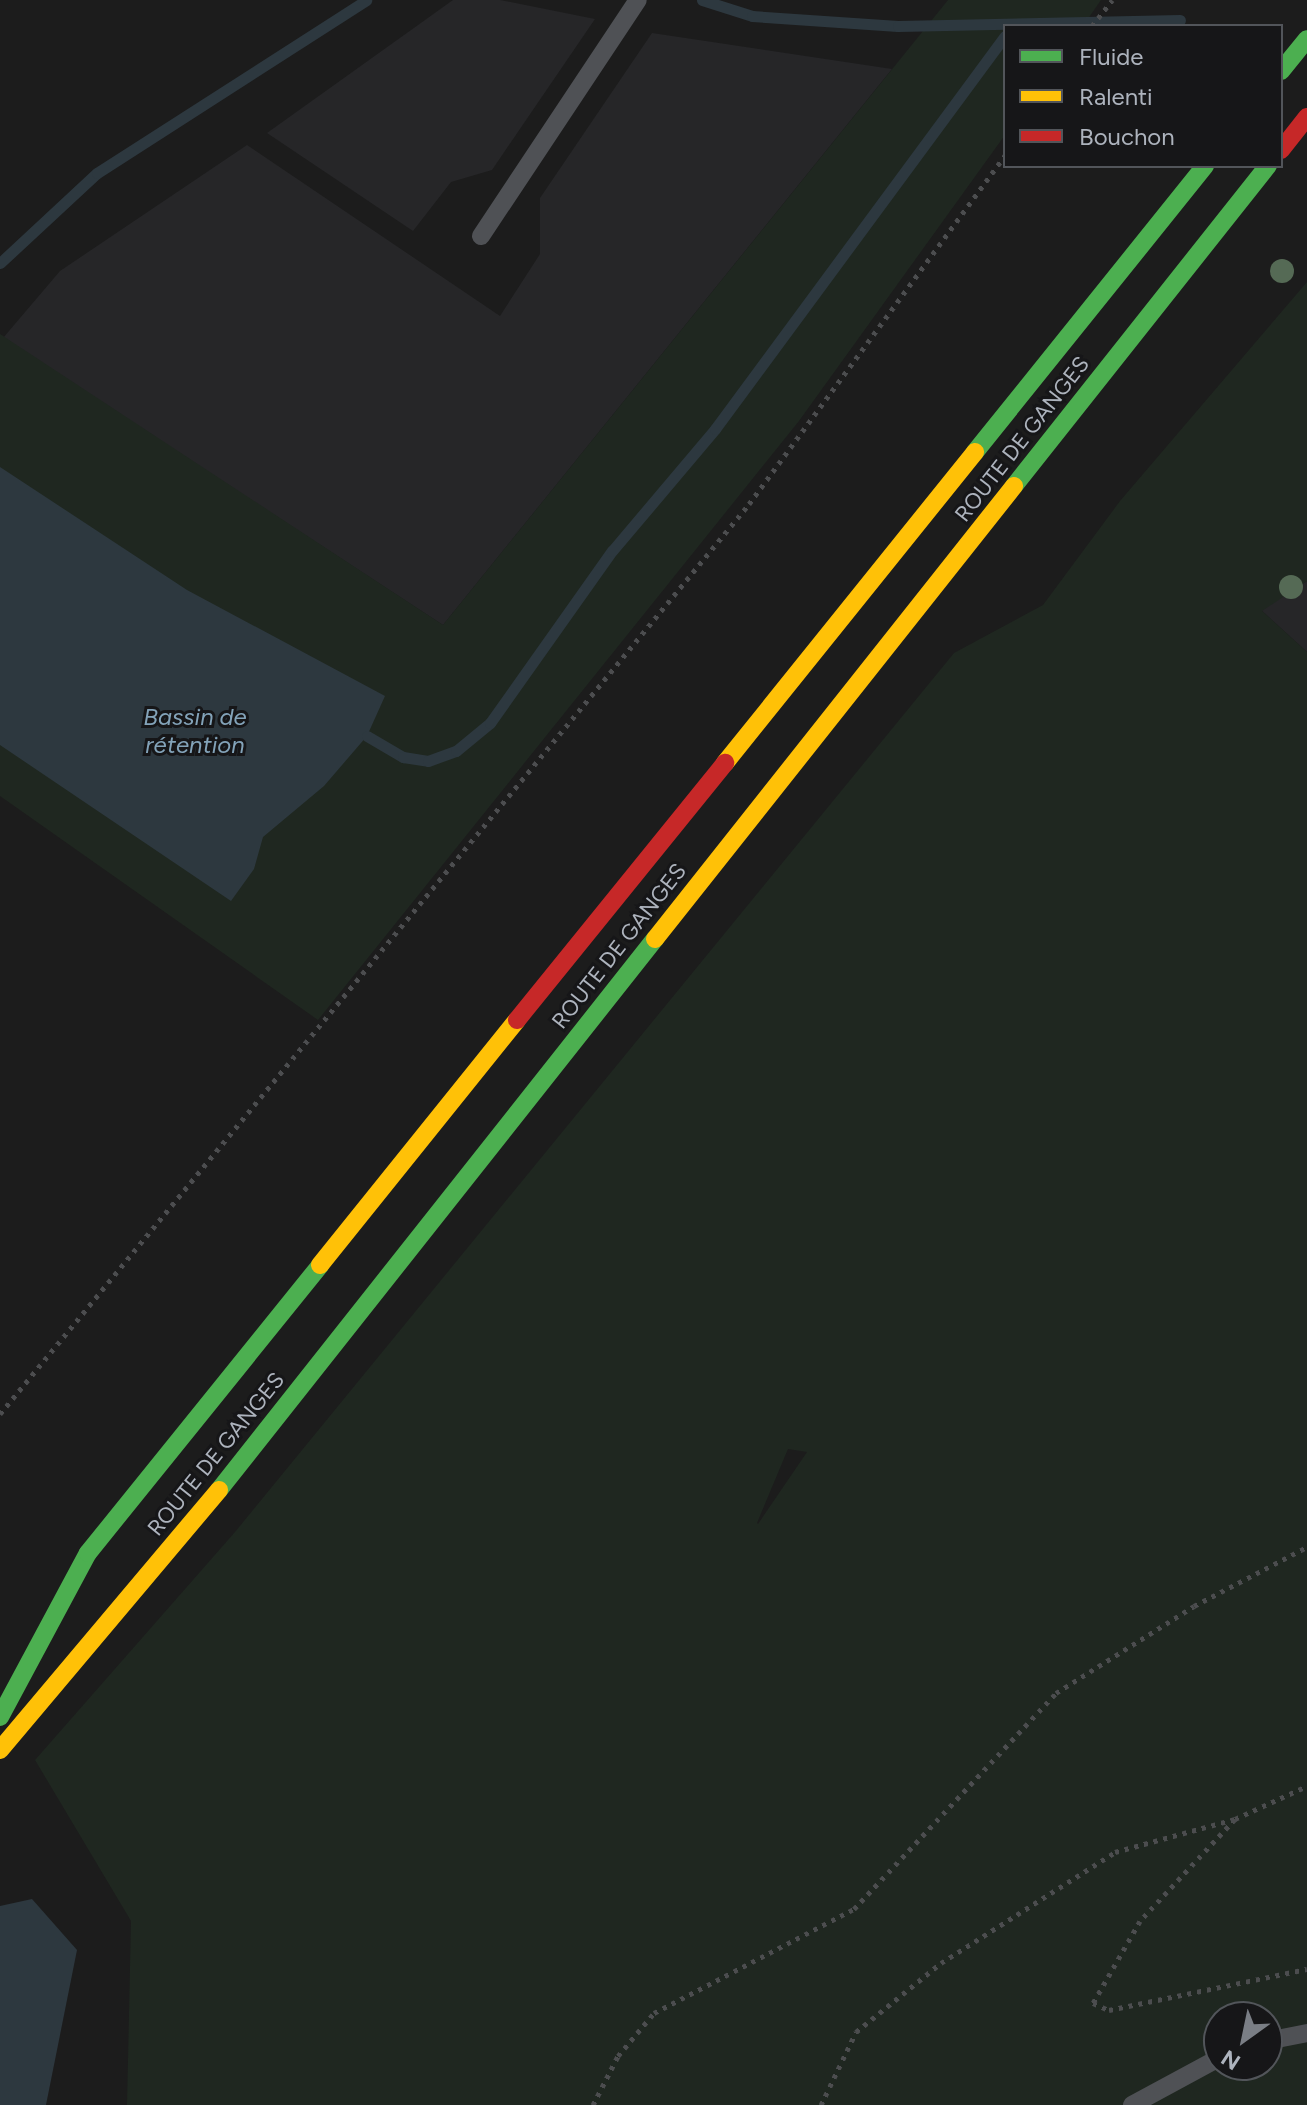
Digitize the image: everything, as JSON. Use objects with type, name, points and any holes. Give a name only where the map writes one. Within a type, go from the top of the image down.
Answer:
[{"type":"main road","points":[[1283,69],[1307,39]]},
{"type":"main road","points":[[1283,147],[1307,117]]},
{"type":"main road","name":"ROUTE DE GANGES","points":[[0,1717],[88,1553],[1203,168]]},
{"type":"main road","name":"ROUTE DE GANGES","points":[[0,1750],[200,1514],[1266,168]]},
{"type":"lane","points":[[481,236],[638,0]]},
{"type":"lane","points":[[1283,2038],[1307,2033]]},
{"type":"lane","points":[[1132,2105],[1203,2067]]},
{"type":"path","points":[[1094,24],[1112,0]]},
{"type":"path","points":[[0,1414],[749,504],[1003,158]]},
{"type":"path","points":[[593,2105],[636,2030],[654,2013],[854,1909],[1056,1693],[1194,1606],[1307,1547]]},
{"type":"path","points":[[821,2105],[856,2032],[899,1990],[1115,1852],[1235,1819],[1307,1786]]},
{"type":"path","points":[[1235,1819],[1140,1921],[1093,2003],[1109,2010],[1307,1969]]},
{"type":"shaded area","points":[[453,0],[500,0],[595,19],[492,170],[451,182],[413,231],[267,133]]},
{"type":"shaded area","points":[[948,0],[1101,0],[1084,24],[1003,24],[1003,138],[799,421],[318,1020],[0,796],[0,334],[443,625]]},
{"type":"shaded area","points":[[652,33],[892,69],[443,625],[3,338],[60,271],[247,145],[500,316],[540,254],[540,198]]},
{"type":"shaded area","points":[[1307,282],[1307,581],[1262,611],[1307,652],[1307,2105],[127,2105],[131,1921],[35,1760],[235,1532],[954,653],[1043,605],[1120,501]],"holes":[[[788,1449],[807,1452],[758,1524]]]},
{"type":"shaded area","points":[[1307,581],[1307,652],[1261,610]]},
{"type":"water","name":"Bassin de rétention","points":[[0,467],[187,590],[385,696],[367,736],[324,786],[263,837],[254,869],[231,901],[0,745]]},
{"type":"water","points":[[32,1899],[77,1950],[46,2105],[0,2105],[0,1906]]},
{"type":"waterway","points":[[0,263],[97,173],[366,0]]},
{"type":"waterway","points":[[702,0],[752,16],[898,26],[1180,20]]},
{"type":"waterway","points":[[367,736],[403,757],[428,761],[456,751],[490,723],[612,551],[715,429],[1003,39]]},
{"type":"traffic: fast","points":[[1283,69],[1307,39]]},
{"type":"traffic: fast","points":[[975,452],[1203,168]]},
{"type":"traffic: fast","points":[[1014,486],[1266,168]]},
{"type":"traffic: fast","points":[[219,1490],[655,939]]},
{"type":"traffic: fast","points":[[0,1717],[88,1553],[320,1265]]},
{"type":"traffic: slow","points":[[725,763],[975,452]]},
{"type":"traffic: slow","points":[[655,939],[1014,486]]},
{"type":"traffic: slow","points":[[320,1265],[517,1020]]},
{"type":"traffic: slow","points":[[0,1750],[219,1490]]},
{"type":"traffic: jam","points":[[1283,147],[1307,117]]},
{"type":"traffic: jam","points":[[517,1020],[725,763]]}]
